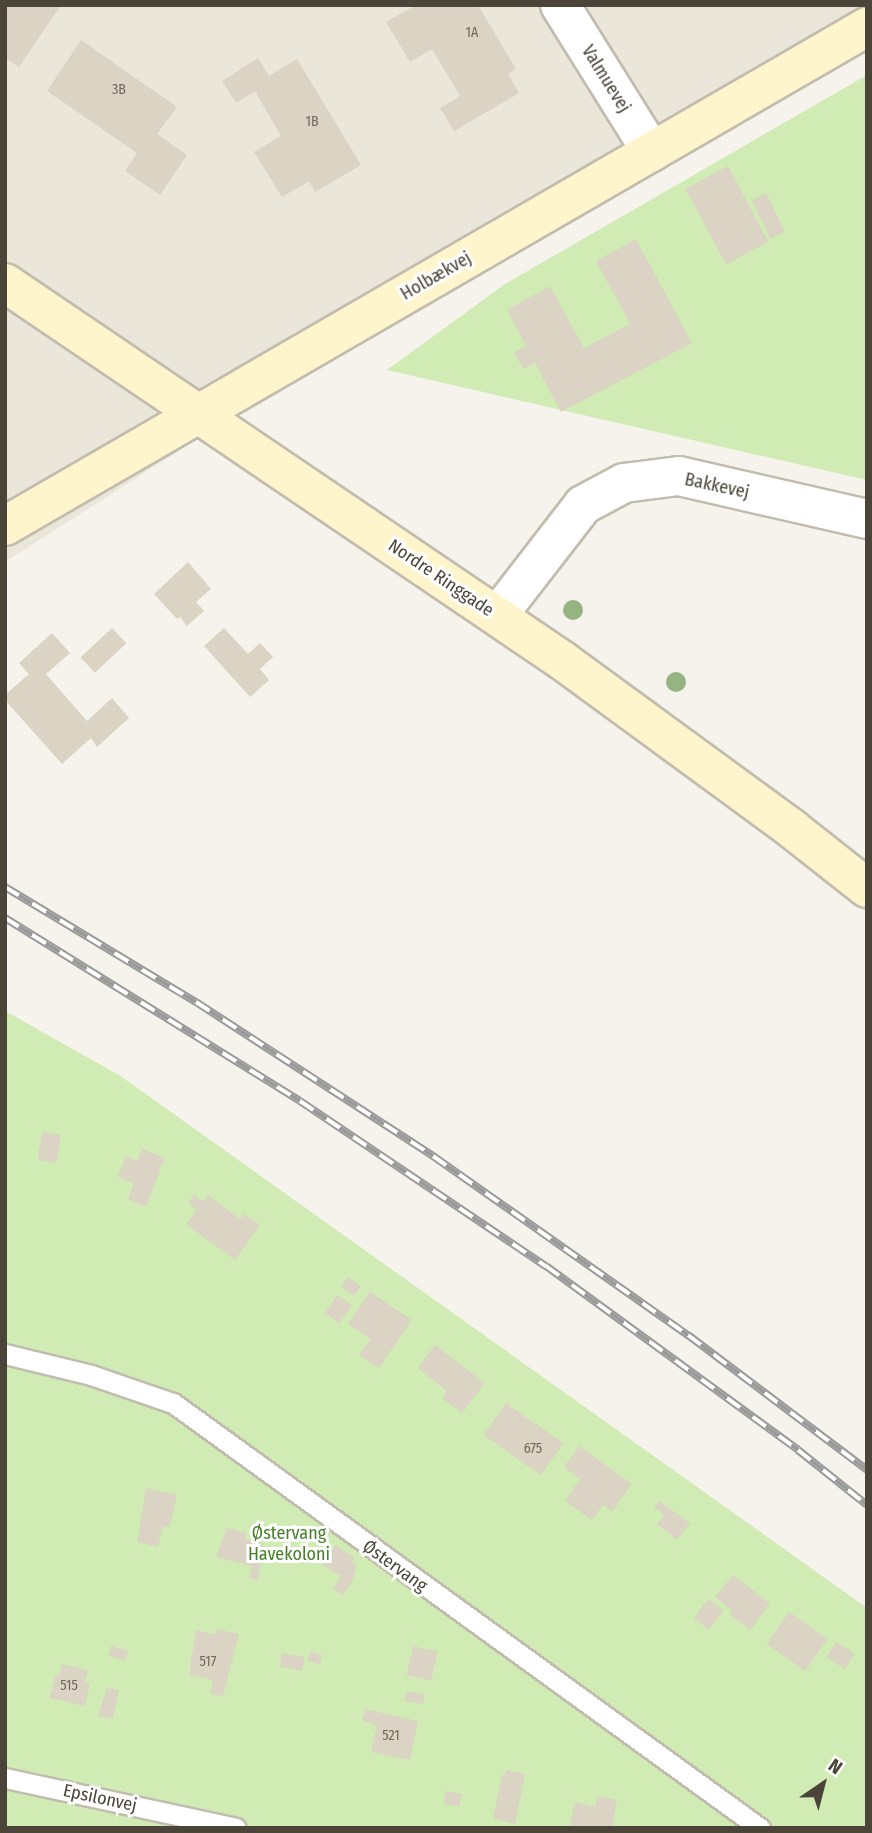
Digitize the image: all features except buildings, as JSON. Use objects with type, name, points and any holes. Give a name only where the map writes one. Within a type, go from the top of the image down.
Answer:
[{"type":"street","name":"Valmuevej","points":[[560,5],[652,152]]},
{"type":"street","name":"Holbækvej","points":[[5,526],[867,27]]},
{"type":"street","name":"Nordre Ringgade","points":[[5,283],[498,615],[780,820],[867,888]]},
{"type":"street","name":"Bakkevej","points":[[498,615],[583,505],[624,483],[680,476],[867,519]]},
{"type":"lane","name":"Østervang","points":[[5,1354],[92,1375],[173,1404],[760,1828]]},
{"type":"lane","name":"Epsilonvej","points":[[5,1778],[236,1828]]},
{"type":"shaded area","points":[[5,5],[867,5],[867,11],[5,562]]},
{"type":"green space","points":[[867,75],[867,480],[387,370],[505,284]]},
{"type":"green space","name":"Østervang Havekoloni","points":[[5,1011],[119,1075],[867,1608],[867,1828],[5,1828]]},
{"type":"railway","points":[[5,887],[196,1002],[433,1156],[688,1335],[867,1470]]},
{"type":"railway","points":[[5,918],[300,1101],[546,1266],[798,1450],[867,1505]]}]
